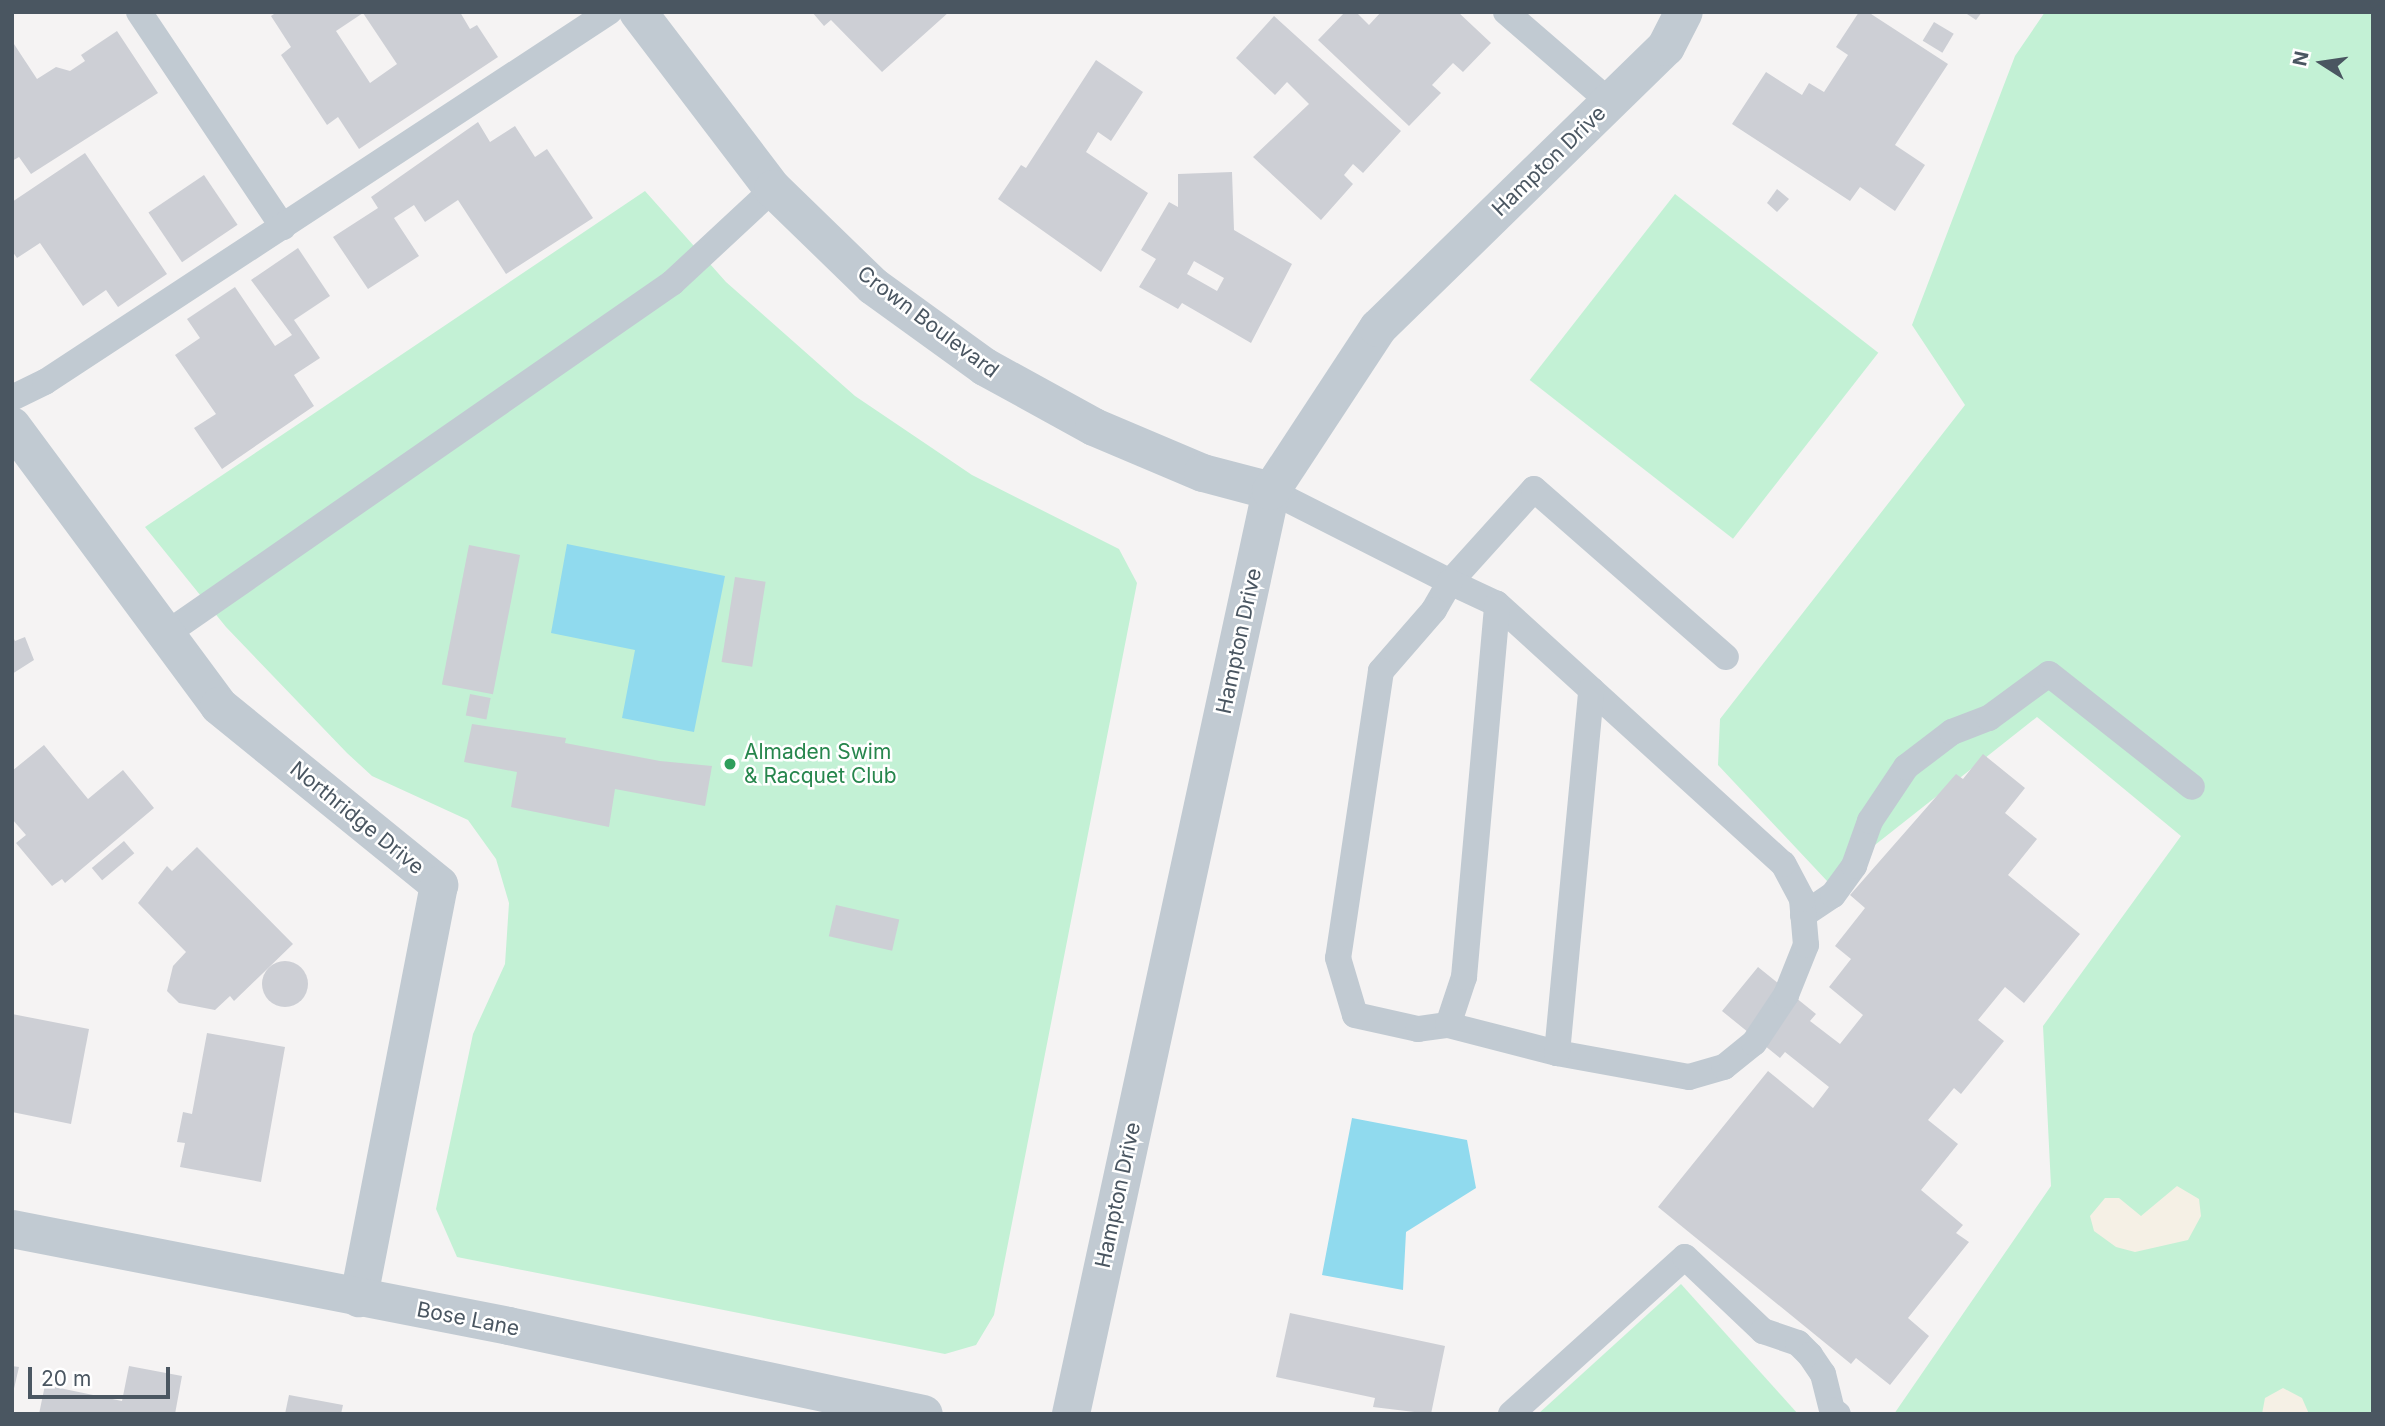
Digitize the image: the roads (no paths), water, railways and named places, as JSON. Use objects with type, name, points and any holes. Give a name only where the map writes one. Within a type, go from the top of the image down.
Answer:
[{"type":"street","name":"Hampton Drive","points":[[1070,1414],[1271,491],[1378,328],[1666,47],[1685,12]]},
{"type":"street","name":"Crown Boulevard","points":[[650,17],[773,189],[873,286],[985,368],[1094,427],[1203,473],[1271,491]]},
{"type":"street","name":"Northridge Drive","points":[[12,426],[219,706],[439,885],[359,1297]]},
{"type":"street","name":"Bose Lane","points":[[12,1229],[359,1297],[923,1414]]},
{"type":"lane","points":[[139,12],[283,227]]},
{"type":"lane","points":[[12,398],[45,382],[609,12]]},
{"type":"lane","points":[[1506,12],[1610,102]]},
{"type":"lane","points":[[166,634],[672,283],[773,189]]},
{"type":"lane","points":[[1271,491],[1450,582],[1497,604],[1783,864],[1802,899],[1806,945],[1786,995],[1754,1043],[1724,1067],[1689,1077],[1557,1053],[1448,1025],[1418,1030],[1355,1015],[1338,958],[1381,671],[1434,610],[1450,582],[1534,489],[1726,657]]},
{"type":"lane","points":[[1448,1025],[1464,977],[1497,604]]},
{"type":"lane","points":[[1803,915],[1833,895],[1854,866],[1870,821],[1906,767],[1952,732],[1989,718],[2049,674],[2192,787]]},
{"type":"lane","points":[[1557,1053],[1591,690]]},
{"type":"lane","points":[[1511,1414],[1685,1257],[1763,1331],[1790,1339],[1810,1355],[1823,1374],[1828,1399],[1838,1414]]},
{"type":"water","points":[[567,544],[725,576],[694,732],[622,718],[635,650],[551,633]]},
{"type":"water","points":[[1352,1118],[1467,1140],[1476,1188],[1406,1232],[1403,1290],[1322,1275]]},
{"type":"place","name":"Almaden Swim & Racquet Club","points":[[730,764]]}]
